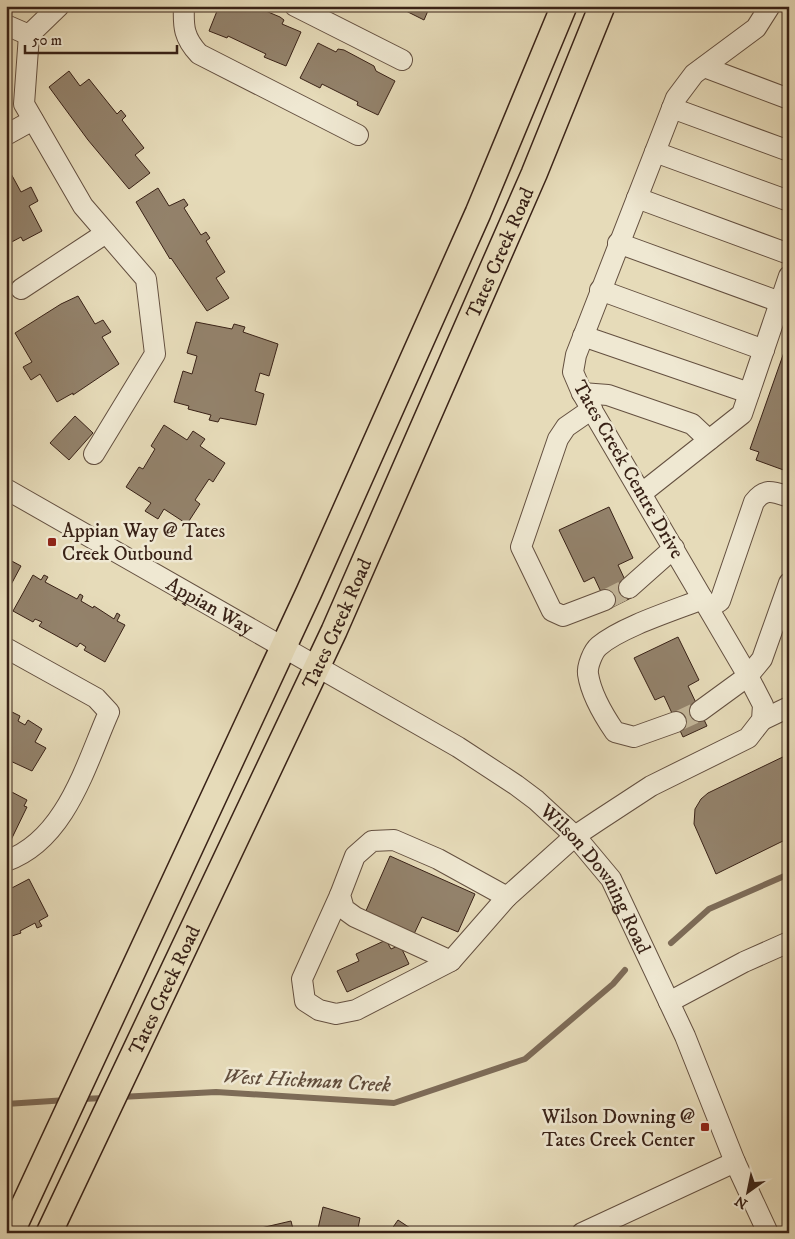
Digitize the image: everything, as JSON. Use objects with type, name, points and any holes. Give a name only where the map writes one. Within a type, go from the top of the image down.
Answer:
[{"type":"main road","name":"Tates Creek Road","points":[[11,1233],[282,648],[478,213],[564,6]]},
{"type":"main road","name":"Tates Creek Road","points":[[49,1233],[317,668],[534,174],[602,6]]},
{"type":"street","points":[[59,6],[29,35],[24,104],[83,206],[146,280],[156,354],[94,454]]},
{"type":"street","points":[[184,6],[183,30],[189,43],[199,54],[358,135]]},
{"type":"street","points":[[295,6],[402,60]]},
{"type":"street","name":"Tates Creek Centre Drive","points":[[762,720],[763,704],[748,676],[587,401],[573,372],[583,336],[600,290],[672,108],[685,84],[704,67],[756,28],[770,6]]},
{"type":"street","points":[[6,25],[29,35]]},
{"type":"street","points":[[704,67],[789,99]]},
{"type":"street","points":[[672,108],[789,151]]},
{"type":"street","points":[[6,135],[33,120]]},
{"type":"street","points":[[655,152],[789,200]]},
{"type":"street","points":[[637,198],[789,254]]},
{"type":"street","points":[[21,289],[106,233]]},
{"type":"street","points":[[618,244],[780,302]]},
{"type":"street","points":[[642,494],[742,414],[789,276]]},
{"type":"street","points":[[600,290],[764,350]]},
{"type":"street","points":[[583,336],[749,392]]},
{"type":"street","points":[[605,600],[563,616],[552,611],[521,547],[558,439],[587,401],[608,395],[692,424],[709,440]]},
{"type":"street","name":"Appian Way","points":[[6,489],[282,648]]},
{"type":"street","points":[[676,722],[634,737],[615,732],[604,716],[587,672],[591,658],[598,647],[644,622],[720,601],[754,502],[760,494],[770,491],[789,497]]},
{"type":"street","points":[[628,588],[674,548]]},
{"type":"street","points":[[700,711],[748,676],[762,659],[789,583]]},
{"type":"street","points":[[6,648],[96,698],[109,712],[68,805],[48,833],[20,856],[6,860]]},
{"type":"street","name":"Wilson Downing Road","points":[[282,648],[458,747],[516,785],[574,836],[611,879],[685,1036],[735,1162],[768,1233]]},
{"type":"street","points":[[507,897],[438,859],[394,840],[372,841],[355,856],[340,895],[302,979],[305,1000],[319,1010],[336,1014],[356,1010],[452,961],[507,897],[574,836],[651,786],[748,738],[762,720],[789,707]]},
{"type":"street","points":[[340,895],[344,910],[355,917],[452,961]]},
{"type":"street","points":[[668,1002],[744,962],[789,942]]},
{"type":"street","points":[[582,1233],[735,1162]]},
{"type":"building","points":[[219,6],[254,6],[280,17],[284,20],[282,24],[301,32],[286,66],[264,57],[266,54],[228,36],[227,38],[209,31]]},
{"type":"building","points":[[396,6],[430,6],[424,20]]},
{"type":"building","points":[[318,43],[336,52],[338,49],[344,50],[374,66],[376,71],[395,81],[378,115],[357,105],[358,102],[322,84],[320,88],[300,78]]},
{"type":"building","points":[[69,71],[80,86],[89,79],[117,114],[121,110],[126,116],[122,120],[144,148],[135,155],[150,173],[129,189],[88,140],[49,87]]},
{"type":"building","points":[[9,170],[21,192],[31,187],[38,201],[29,206],[42,231],[23,241],[21,237],[6,245],[6,171]]},
{"type":"building","points":[[158,188],[169,206],[184,199],[188,205],[184,208],[201,235],[206,232],[210,238],[206,241],[225,272],[216,278],[229,298],[207,311],[170,259],[136,202]]},
{"type":"building","points":[[78,296],[95,324],[103,320],[111,332],[102,337],[119,364],[73,395],[73,393],[57,402],[40,374],[31,380],[23,367],[32,362],[15,333],[61,304]]},
{"type":"building","points":[[196,322],[232,329],[234,324],[245,327],[243,332],[278,344],[269,376],[260,373],[255,391],[264,394],[256,425],[220,418],[218,422],[209,420],[211,415],[188,409],[189,406],[174,402],[183,371],[192,374],[197,356],[187,353]]},
{"type":"building","points":[[789,338],[789,472],[756,460],[759,452],[750,449]]},
{"type":"building","points":[[75,416],[93,433],[69,460],[50,443]]},
{"type":"building","points":[[164,425],[187,440],[193,431],[205,439],[200,446],[225,463],[213,482],[209,479],[195,500],[200,504],[187,524],[164,509],[158,519],[145,511],[151,503],[126,487],[139,467],[143,469],[155,449],[151,446]]},
{"type":"building","points":[[609,507],[633,558],[618,565],[633,597],[609,609],[594,577],[584,582],[559,530]]},
{"type":"building","points":[[6,558],[21,566],[6,594]]},
{"type":"building","points":[[33,575],[41,580],[44,575],[48,577],[45,582],[77,599],[80,594],[83,596],[81,601],[93,608],[94,606],[114,619],[117,613],[120,615],[117,621],[125,625],[105,662],[84,650],[86,647],[80,643],[77,647],[39,626],[42,622],[35,619],[33,622],[13,611]]},
{"type":"building","points":[[678,637],[699,680],[688,686],[707,726],[683,737],[664,696],[655,700],[634,658]]},
{"type":"building","points":[[6,709],[20,716],[18,721],[25,725],[28,720],[42,729],[35,742],[46,748],[32,771],[6,759]]},
{"type":"building","points":[[789,754],[789,838],[716,874],[694,824],[695,809],[701,799],[708,793]]},
{"type":"building","points":[[6,789],[27,800],[24,806],[27,807],[11,840],[6,838]]},
{"type":"building","points":[[390,856],[475,894],[458,932],[422,917],[414,934],[365,913]]},
{"type":"building","points":[[29,879],[48,916],[39,921],[42,926],[37,928],[35,923],[20,931],[21,933],[6,938],[6,897],[11,895],[8,890]]},
{"type":"building","points":[[386,940],[391,949],[400,945],[409,964],[347,992],[337,971],[359,961],[356,954]]},
{"type":"building","points":[[323,1207],[360,1218],[357,1233],[317,1233]]},
{"type":"building","points":[[398,1220],[416,1232],[389,1233]]},
{"type":"building","points":[[291,1221],[294,1233],[248,1233],[248,1231]]},
{"type":"waterway","name":"West Hickman Creek","points":[[671,943],[709,909],[789,874]]},
{"type":"waterway","name":"West Hickman Creek","points":[[120,1097],[216,1092],[394,1103],[525,1059],[613,984],[625,970]]},
{"type":"waterway","name":"West Hickman Creek","points":[[80,1099],[107,1098]]},
{"type":"waterway","name":"West Hickman Creek","points":[[6,1104],[67,1100]]},
{"type":"tunnel","points":[[605,600],[629,588]]},
{"type":"tunnel","points":[[676,722],[700,711]]},
{"type":"place","name":"Appian Way @ Tates Creek Outbound","points":[[52,542]]},
{"type":"place","name":"Wilson Downing @ Tates Creek Center","points":[[705,1127]]}]
